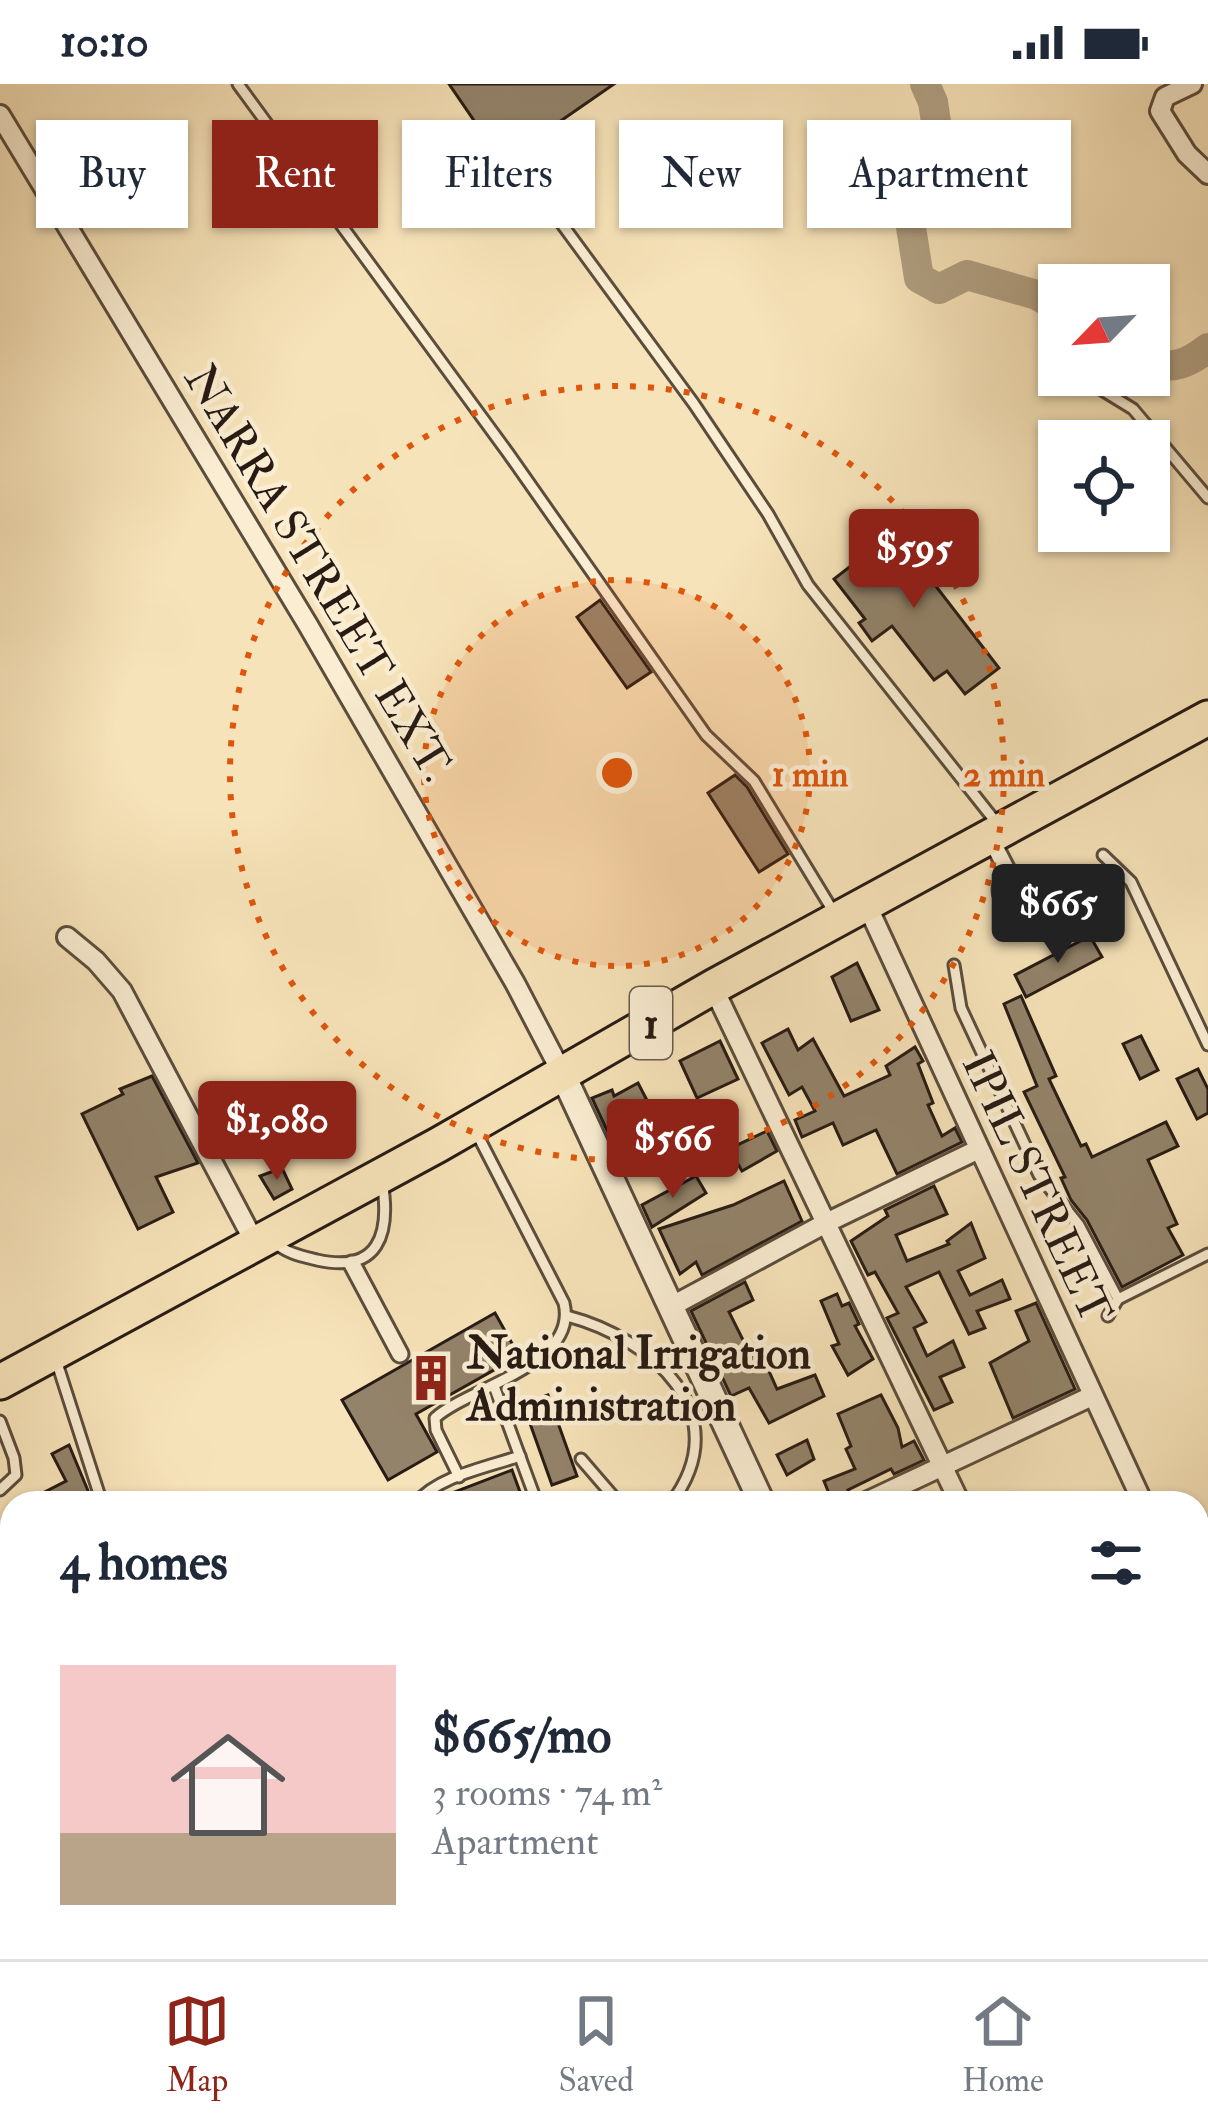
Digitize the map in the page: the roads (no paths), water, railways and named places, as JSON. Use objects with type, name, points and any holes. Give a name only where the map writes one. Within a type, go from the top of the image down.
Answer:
[{"type":"highway","name":"1","points":[[0,1382],[1208,718]]},
{"type":"street","points":[[1192,84],[1165,97],[1160,111],[1187,154],[1208,175]]},
{"type":"street","name":"NARRA STREET EXT.","points":[[0,115],[308,625],[514,982],[562,1076]]},
{"type":"street","points":[[996,834],[1010,876],[1021,875],[1029,883],[1024,902],[1037,929]]},
{"type":"street","name":"IPIL STREET","points":[[852,911],[977,1150],[1137,1491]]},
{"type":"street","points":[[67,937],[122,991],[261,1238]]},
{"type":"street","points":[[713,987],[954,1491]]},
{"type":"street","points":[[562,1076],[757,1491]]},
{"type":"street","points":[[672,1306],[826,1223],[977,1150]]},
{"type":"street","points":[[352,1264],[400,1354]]},
{"type":"street","points":[[890,1491],[1092,1396]]},
{"type":"lane","points":[[238,84],[508,453],[706,735],[754,781],[852,911]]},
{"type":"lane","points":[[565,228],[694,404],[768,514],[808,585],[996,834]]},
{"type":"lane","points":[[1112,396],[1133,409],[1208,498]]},
{"type":"lane","points":[[1103,855],[1131,883],[1208,1045]]},
{"type":"lane","points":[[954,964],[961,1008],[1039,1175],[1079,1225],[1118,1299]]},
{"type":"lane","points":[[459,1477],[436,1430],[436,1418],[552,1346],[567,1316],[472,1126]]},
{"type":"lane","points":[[261,1238],[292,1254],[352,1264],[367,1256],[381,1237],[386,1205],[381,1176]]},
{"type":"lane","points":[[1108,1316],[1118,1299],[1208,1254]]},
{"type":"lane","points":[[567,1316],[595,1323],[630,1341],[649,1354],[680,1389],[694,1444],[688,1474],[678,1491]]},
{"type":"lane","points":[[53,1352],[98,1491]]},
{"type":"lane","points":[[494,1386],[533,1491]]},
{"type":"lane","points":[[0,1421],[16,1466],[16,1475],[0,1490]]},
{"type":"lane","points":[[428,1491],[520,1456]]},
{"type":"lane","points":[[581,1459],[609,1491]]},
{"type":"waterway","points":[[925,84],[939,142],[914,186],[910,221],[919,278],[939,289],[967,275],[1038,296]]},
{"type":"waterway","points":[[1170,365],[1208,348]]},
{"type":"place","name":"National Irrigation Administration","points":[[431,1378]]}]
